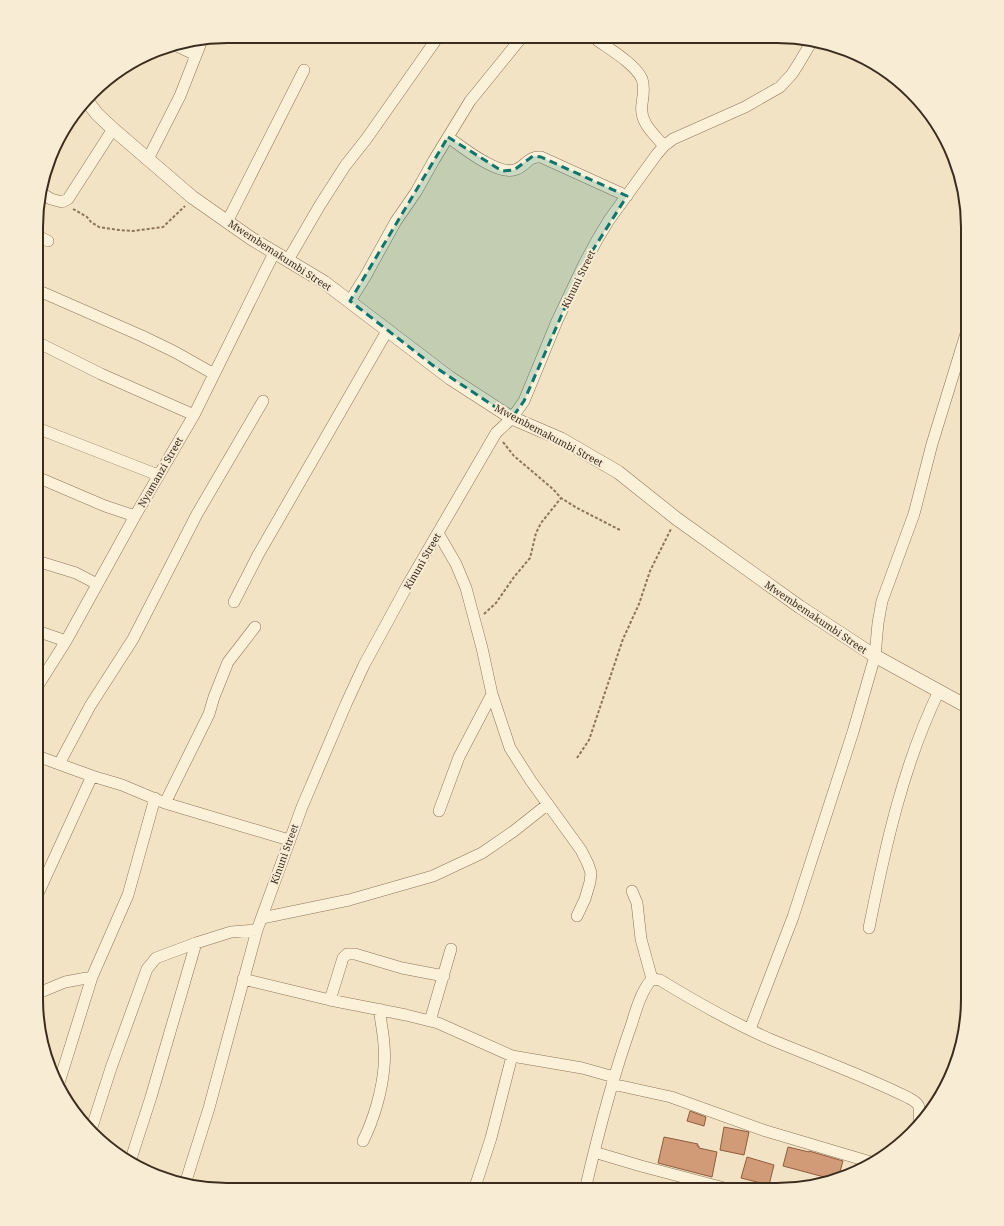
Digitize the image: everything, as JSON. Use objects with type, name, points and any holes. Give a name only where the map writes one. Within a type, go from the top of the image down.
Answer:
[{"type":"street","points":[[288,260],[320,205],[346,166],[368,138],[434,43]]},
{"type":"street","points":[[350,301],[396,221],[416,192],[470,101],[517,43]]},
{"type":"street","points":[[602,43],[625,61],[642,79],[642,117],[648,128],[664,146]]},
{"type":"street","points":[[148,159],[180,96],[200,46]]},
{"type":"street","name":"Kinuni Street","points":[[187,1178],[209,1108],[257,930],[289,840],[346,704],[364,665],[496,433],[512,418],[524,401],[546,346],[584,264],[609,220],[664,146],[673,139],[745,107],[780,86],[796,69],[809,46]]},
{"type":"street","points":[[183,48],[196,55]]},
{"type":"street","points":[[227,222],[304,70]]},
{"type":"street","name":"Mwembemakumbi Street","points":[[90,105],[97,114],[114,130],[192,197],[274,253],[324,282],[445,374],[512,418],[561,440],[618,472],[677,519],[800,607],[875,656],[961,703]]},
{"type":"street","points":[[46,196],[62,202],[68,199],[114,130]]},
{"type":"street","points":[[448,137],[487,163],[502,171],[514,170],[533,156],[541,157],[627,196]]},
{"type":"street","name":"Nyamanzi Street","points":[[43,677],[66,641],[158,475],[194,415],[274,253]]},
{"type":"street","points":[[43,292],[142,336],[175,352],[214,374]]},
{"type":"street","points":[[234,602],[258,556],[387,331]]},
{"type":"street","points":[[43,345],[102,374],[194,415]]},
{"type":"street","points":[[750,1029],[793,916],[853,732],[875,656],[882,600],[914,514],[934,438],[961,350]]},
{"type":"street","points":[[59,764],[90,706],[133,639],[197,514],[264,401]]},
{"type":"street","points":[[43,430],[158,475]]},
{"type":"street","points":[[43,480],[105,506],[135,516]]},
{"type":"street","points":[[438,533],[456,564],[466,588],[492,694],[510,748],[581,850],[588,864],[591,873],[585,899],[577,916]]},
{"type":"street","points":[[43,563],[76,573],[97,584]]},
{"type":"street","points":[[61,1078],[92,977],[128,895],[160,800],[209,714],[228,662],[255,627]]},
{"type":"street","points":[[43,633],[66,641]]},
{"type":"street","points":[[869,928],[891,826],[911,763],[932,705],[939,691]]},
{"type":"street","points":[[439,811],[459,757],[492,694]]},
{"type":"street","points":[[43,758],[122,785],[160,800],[289,840]]},
{"type":"street","points":[[43,883],[92,776]]},
{"type":"street","points":[[262,918],[349,900],[433,876],[482,853],[514,831],[548,804]]},
{"type":"street","points":[[632,891],[637,903],[641,939],[652,979]]},
{"type":"street","points":[[93,1124],[111,1068],[147,969],[156,958],[231,932],[257,930]]},
{"type":"street","points":[[132,1156],[151,1097],[196,943]]},
{"type":"street","points":[[430,1021],[451,949]]},
{"type":"street","points":[[330,1000],[343,958],[347,954],[355,954],[402,968],[444,976]]},
{"type":"street","points":[[43,991],[64,982],[92,977]]},
{"type":"street","points":[[652,979],[660,980],[685,995],[750,1029],[834,1064],[909,1098],[918,1103],[919,1116]]},
{"type":"street","points":[[587,1183],[613,1080],[639,1001],[648,983],[652,979]]},
{"type":"street","points":[[243,980],[438,1023],[512,1056],[582,1068],[613,1080],[671,1097],[759,1129],[865,1160]]},
{"type":"street","points":[[363,1140],[373,1118],[384,1067],[384,1037],[379,1009]]},
{"type":"street","points":[[476,1183],[491,1138],[512,1056]]},
{"type":"street","points":[[594,1152],[705,1183]]},
{"type":"path","points":[[62,202],[87,217],[91,222],[99,227],[133,231],[163,228],[192,197]]},
{"type":"path","points":[[496,433],[514,456],[553,489],[561,498],[620,530]]},
{"type":"path","points":[[475,621],[496,603],[514,577],[530,558],[536,533],[541,523],[561,498]]},
{"type":"path","points":[[577,758],[589,740],[623,640],[639,604],[650,571],[677,519]]},
{"type":"highlighted area","points":[[448,137],[502,171],[514,170],[533,156],[541,157],[627,196],[584,264],[524,401],[512,418],[435,367],[350,301]]},
{"type":"building","points":[[690,1111],[706,1117],[704,1126],[687,1121]]},
{"type":"building","points":[[724,1127],[749,1132],[744,1155],[720,1150]]},
{"type":"building","points":[[664,1137],[698,1144],[697,1146],[699,1146],[699,1148],[717,1152],[712,1177],[658,1163]]},
{"type":"building","points":[[788,1147],[809,1151],[843,1161],[840,1172],[825,1177],[783,1166]]},
{"type":"building","points":[[747,1157],[774,1165],[770,1183],[761,1183],[741,1178]]}]
